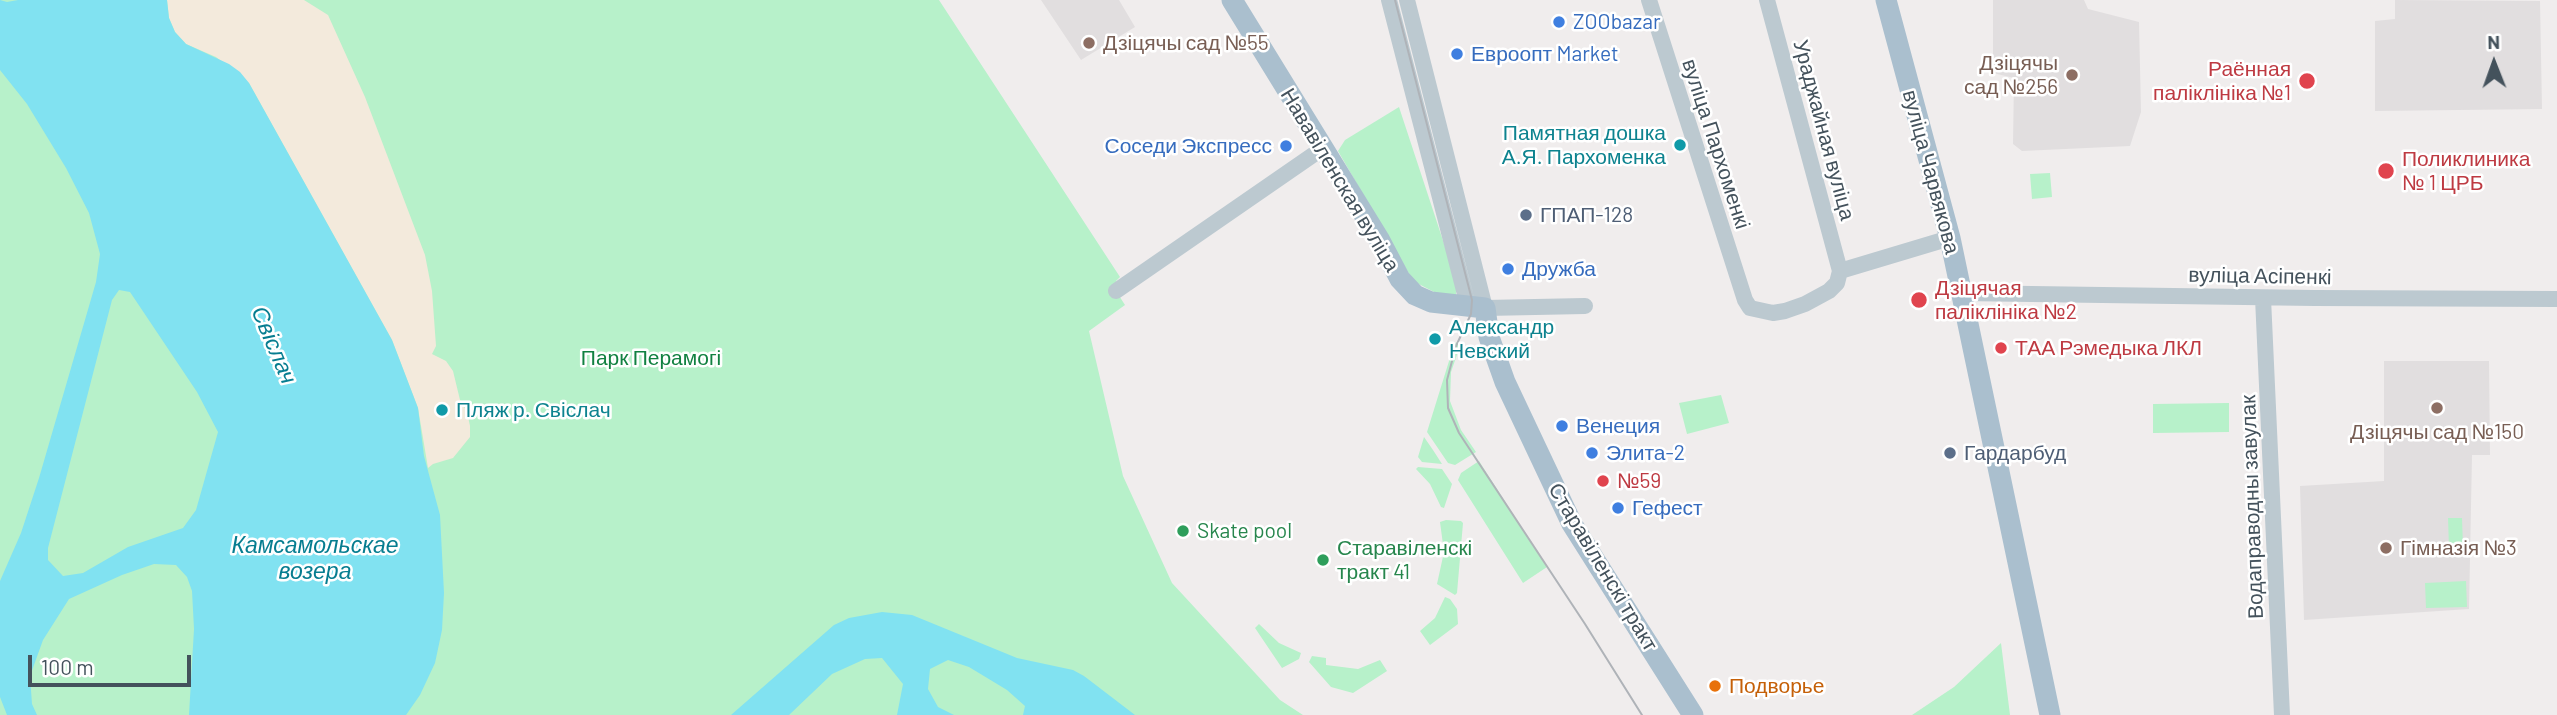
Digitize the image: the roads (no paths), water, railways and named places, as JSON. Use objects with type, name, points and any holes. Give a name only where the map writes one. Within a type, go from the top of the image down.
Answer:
[{"type":"main road","name":"Нававіленская вуліца","points":[[1232,0],[1408,289],[1431,302],[1476,307]]},
{"type":"main road","name":"вуліца Чарвякова","points":[[1886,0],[1950,238],[2050,715]]},
{"type":"main road","name":"Старавіленскі тракт","points":[[1476,307],[1474,320],[1489,337],[1505,382],[1572,524],[1693,715]]},
{"type":"street","name":"Старавіленскі тракт","points":[[1389,0],[1476,307]]},
{"type":"street","name":"Старавіленскі тракт","points":[[1407,0],[1476,307]]},
{"type":"street","name":"вуліца Пархоменкі","points":[[1649,0],[1745,300],[1750,308],[1759,312],[1785,312],[1829,291],[1837,283],[1840,271]]},
{"type":"street","name":"Ураджайная вуліца","points":[[1767,0],[1840,271]]},
{"type":"street","points":[[1116,291],[1323,148]]},
{"type":"street","points":[[1840,271],[1950,238]]},
{"type":"street","name":"вуліца Асіпенкі","points":[[1961,293],[2557,299]]},
{"type":"street","name":"Водаправодны завулак","points":[[2263,298],[2282,715]]},
{"type":"street","points":[[1476,307],[1584,306]]},
{"type":"water","name":"Камсамольскае возера","points":[[0,0],[167,0],[169,18],[175,32],[186,44],[229,64],[249,83],[392,340],[418,408],[424,456],[440,515],[444,593],[442,630],[435,663],[420,695],[406,715],[189,715],[194,629],[192,591],[187,577],[176,565],[154,564],[69,599],[43,640],[30,676],[32,704],[37,715],[7,715],[0,697],[0,581],[21,533],[39,478],[96,282],[100,254],[89,213],[66,168],[27,104],[0,70]],"holes":[[[119,290],[130,292],[197,392],[218,432],[196,510],[183,528],[128,547],[83,573],[63,576],[48,560],[48,548],[112,300]]]},
{"type":"water","points":[[882,612],[912,615],[1017,658],[1073,670],[1135,715],[1023,715],[1025,706],[1007,690],[969,667],[948,660],[930,669],[928,689],[938,707],[954,715],[897,715],[903,684],[882,658],[865,659],[832,674],[789,715],[731,715],[834,625],[849,618]]},
{"type":"tram line","points":[[1395,0],[1472,300],[1471,314],[1456,346],[1447,380],[1448,408],[1459,433],[1642,715]]},
{"type":"place","name":"ZOObazar","points":[[1559,22]]},
{"type":"place","name":"Дзіцячы сад №55","points":[[1089,43]]},
{"type":"place","name":"Евроопт Market","points":[[1457,54]]},
{"type":"place","name":"Дзіцячы сад №256","points":[[2072,75]]},
{"type":"place","name":"Раённая паліклініка №1","points":[[2307,81]]},
{"type":"place","name":"Памятная дошка А.Я. Пархоменка","points":[[1680,145]]},
{"type":"place","name":"Соседи Экспресс","points":[[1286,146]]},
{"type":"place","name":"Поликлиника № 1 ЦРБ","points":[[2386,171]]},
{"type":"place","name":"ГПАП-128","points":[[1526,215]]},
{"type":"place","name":"Дружба","points":[[1508,269]]},
{"type":"place","name":"Дзіцячая паліклініка №2","points":[[1919,300]]},
{"type":"place","name":"Александр Невский","points":[[1435,339]]},
{"type":"place","name":"ТАА Рэмедыка ЛКЛ","points":[[2001,348]]},
{"type":"place","name":"Дзіцячы сад №150","points":[[2437,408]]},
{"type":"place","name":"Пляж р. Свіслач","points":[[442,410]]},
{"type":"place","name":"Венеция","points":[[1562,426]]},
{"type":"place","name":"Элита-2","points":[[1592,453]]},
{"type":"place","name":"Гардарбуд","points":[[1950,453]]},
{"type":"place","name":"№59","points":[[1603,481]]},
{"type":"place","name":"Гефест","points":[[1618,508]]},
{"type":"place","name":"Skate pool","points":[[1183,531]]},
{"type":"place","name":"Гімназія №3","points":[[2386,548]]},
{"type":"place","name":"Старавіленскі тракт 41","points":[[1323,560]]},
{"type":"place","name":"Подворье","points":[[1715,686]]},
{"type":"water label","name":"Свіслач","points":[[274,345]]},
{"type":"park label","name":"Парк Перамогі","points":[[651,358]]}]
